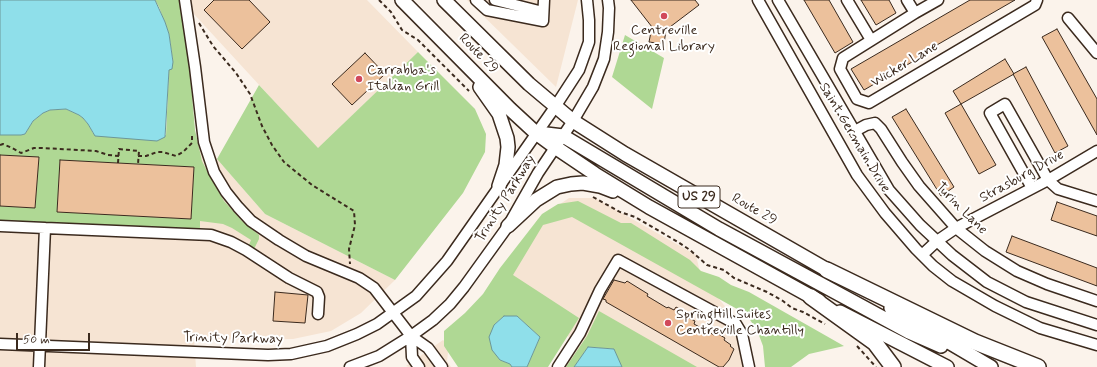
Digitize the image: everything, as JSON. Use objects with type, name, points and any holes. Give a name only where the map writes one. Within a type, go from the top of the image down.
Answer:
[{"type":"highway","points":[[827,270],[975,342],[1038,367]]},
{"type":"highway","points":[[811,297],[875,343],[893,367]]},
{"type":"main road","name":"Route 29","points":[[402,0],[510,109],[555,148],[649,207],[811,297],[947,367]]},
{"type":"main road","name":"Route 29","points":[[444,0],[529,84],[573,121],[625,154],[827,270],[991,367]]},
{"type":"main road","points":[[457,56],[499,114],[504,125],[508,138],[508,147],[506,165],[499,186]]},
{"type":"main road","points":[[536,133],[563,136],[719,229],[909,332],[991,367]]},
{"type":"main road","points":[[508,226],[536,200],[549,191],[557,187],[571,184],[583,183],[600,186],[649,207]]},
{"type":"street","points":[[185,0],[204,142],[207,154],[219,181],[238,207],[264,230],[306,256],[349,274],[368,283],[374,288],[411,336],[428,348],[442,367]]},
{"type":"street","points":[[476,0],[487,10],[543,21],[544,0]]},
{"type":"street","points":[[495,0],[543,12]]},
{"type":"street","name":"Trinity Parkway","points":[[0,344],[244,355],[291,354],[308,351],[345,339],[377,324],[416,296],[447,261],[555,107],[579,70],[589,42],[587,0]]},
{"type":"street","name":"Trinity Parkway","points":[[350,367],[380,356],[433,320],[464,288],[508,226],[538,173],[573,121],[593,86],[604,59],[608,32],[608,0]]},
{"type":"street","name":"Saint Germain Drive","points":[[758,0],[857,175],[885,213],[922,254],[952,281],[995,306],[1040,328],[1097,345]]},
{"type":"street","name":"Saint Germain Drive","points":[[778,0],[889,190],[920,225],[987,282],[1026,302],[1097,325]]},
{"type":"street","points":[[848,0],[870,40]]},
{"type":"street","points":[[907,0],[915,13]]},
{"type":"street","name":"Wicker Lane","points":[[938,0],[870,40],[843,58],[840,69],[857,99],[870,103],[1035,5],[1037,0]]},
{"type":"street","points":[[1068,18],[1097,53]]},
{"type":"street","points":[[1032,188],[990,113],[1005,104],[1048,180],[1058,189],[1097,201]]},
{"type":"street","name":"Turin Lane","points":[[855,131],[866,125],[875,123],[881,129],[918,186],[956,228],[985,251],[1017,271],[1097,301]]},
{"type":"street","name":"Strasburg Drive","points":[[922,254],[937,241],[956,228],[1048,180],[1097,150]]},
{"type":"street","points":[[0,226],[211,235],[231,242],[258,256],[289,278],[317,292],[319,297],[318,314]]},
{"type":"street","points":[[39,367],[45,228]]},
{"type":"street","points":[[558,367],[580,333],[600,290],[618,260],[736,324],[742,334],[749,367]]},
{"type":"street","points":[[411,336],[412,357],[419,367]]},
{"type":"path","points":[[379,0],[391,12],[402,30],[418,40],[471,92]]},
{"type":"path","points":[[197,19],[213,46],[236,73],[250,94],[262,126],[272,145],[284,162],[312,185],[354,211],[355,225],[350,249],[349,274]]},
{"type":"path","points":[[138,156],[146,156],[163,152],[176,156],[183,152],[192,143],[192,128]]},
{"type":"path","points":[[0,145],[3,144],[20,153],[34,148],[42,148],[96,150],[108,155],[119,156]]},
{"type":"path","points":[[118,163],[119,149],[139,151],[138,164]]},
{"type":"path","points":[[589,194],[614,210],[624,215],[635,217],[678,242],[707,265],[724,270],[734,278],[767,292],[792,308],[826,324]]},
{"type":"path","points":[[853,343],[876,367]]},
{"type":"shaded area","points":[[181,0],[367,0],[418,52],[318,149]]},
{"type":"shaded area","points":[[467,0],[578,0],[556,87]]},
{"type":"shaded area","points":[[0,135],[204,142],[265,214],[395,280],[361,313],[331,331],[293,339],[194,340],[196,367],[0,367]]},
{"type":"shaded area","points":[[569,198],[595,198],[696,255],[701,277],[728,310],[749,355],[751,367],[652,367],[597,335],[576,367],[559,367],[576,341],[488,291],[538,219]]},
{"type":"shaded area","points":[[443,340],[449,345],[447,361],[451,367],[406,366]]},
{"type":"green space","points":[[155,0],[179,0],[189,61],[195,130],[202,161],[224,201],[242,221],[259,235],[259,239],[254,249],[249,245],[251,240],[232,228],[223,224],[200,221],[200,230],[0,220],[0,206],[35,208],[39,158],[0,155],[0,135],[25,134],[33,121],[43,113],[50,110],[66,109],[83,118],[93,133],[166,135],[169,69],[173,62],[169,34]],"holes":[[[60,160],[194,167],[191,219],[57,212]]]},
{"type":"green space","points":[[625,35],[664,58],[652,109],[612,77]]},
{"type":"green space","points":[[418,52],[475,109],[486,134],[485,152],[463,193],[395,280],[265,214],[217,159],[259,85],[318,148]]},
{"type":"green space","points":[[578,201],[621,223],[631,223],[690,260],[701,271],[719,277],[731,285],[749,292],[844,346],[809,354],[791,367],[765,367],[763,346],[757,330],[746,314],[572,217],[543,225],[513,275],[579,318],[548,367],[527,367],[540,337],[517,316],[504,316],[494,325],[500,360],[510,364],[512,367],[458,367],[444,346],[444,331],[465,313],[483,294],[500,268],[542,214],[558,204]]},
{"type":"green space","points":[[599,311],[697,367],[622,367],[613,349],[588,347],[574,367],[566,367],[587,336]]},
{"type":"water","points":[[0,0],[155,0],[169,34],[173,62],[172,69],[169,70],[165,137],[157,141],[95,136],[83,118],[66,109],[50,110],[43,113],[33,121],[25,134],[0,135]]},
{"type":"water","points":[[504,316],[517,316],[540,337],[527,367],[512,367],[510,364],[500,360],[492,350],[489,337],[494,325]]},
{"type":"water","points":[[588,347],[614,349],[622,367],[574,367]]},
{"type":"building","points":[[214,0],[249,0],[270,22],[242,49],[204,10]]},
{"type":"building","name":"Centreville Regional Library","points":[[631,0],[695,0],[699,5],[666,30],[664,44],[649,42],[652,27]]},
{"type":"building","points":[[804,0],[829,0],[853,42],[835,53]]},
{"type":"building","points":[[861,0],[889,0],[896,13],[876,25]]},
{"type":"building","points":[[970,0],[1015,0],[923,53],[924,55],[864,90],[851,69]]},
{"type":"building","points":[[1057,29],[1097,99],[1097,135],[1042,37]]},
{"type":"building","name":"Carrabba's Italian Grill","points":[[365,53],[385,74],[352,105],[332,84]]},
{"type":"building","points":[[1005,59],[1014,74],[961,104],[953,91]]},
{"type":"building","points":[[1026,67],[1068,146],[1055,153],[1013,74]]},
{"type":"building","points":[[961,104],[996,165],[979,174],[945,113]]},
{"type":"building","points":[[906,109],[954,187],[941,196],[892,117]]},
{"type":"building","points":[[0,155],[39,157],[35,208],[0,206]]},
{"type":"building","points":[[60,160],[194,167],[191,219],[57,212]]},
{"type":"building","points":[[1057,202],[1097,216],[1097,236],[1051,220]]},
{"type":"building","points":[[1012,236],[1097,268],[1097,286],[1006,252]]},
{"type":"building","name":"SpringHill Suites Centreville Chantilly","points":[[614,280],[625,283],[627,281],[648,294],[647,296],[667,308],[668,307],[674,310],[676,307],[691,315],[689,318],[695,321],[694,324],[714,335],[715,332],[725,338],[724,340],[734,349],[729,360],[723,367],[719,367],[606,302],[606,300],[603,299]]},
{"type":"building","points":[[275,292],[308,295],[305,323],[273,321]]},
{"type":"place","name":"Centreville Regional Library","points":[[664,16]]},
{"type":"place","name":"Carrabba's Italian Grill","points":[[359,79]]},
{"type":"place","name":"SpringHill Suites Centreville Chantilly","points":[[668,323]]}]
